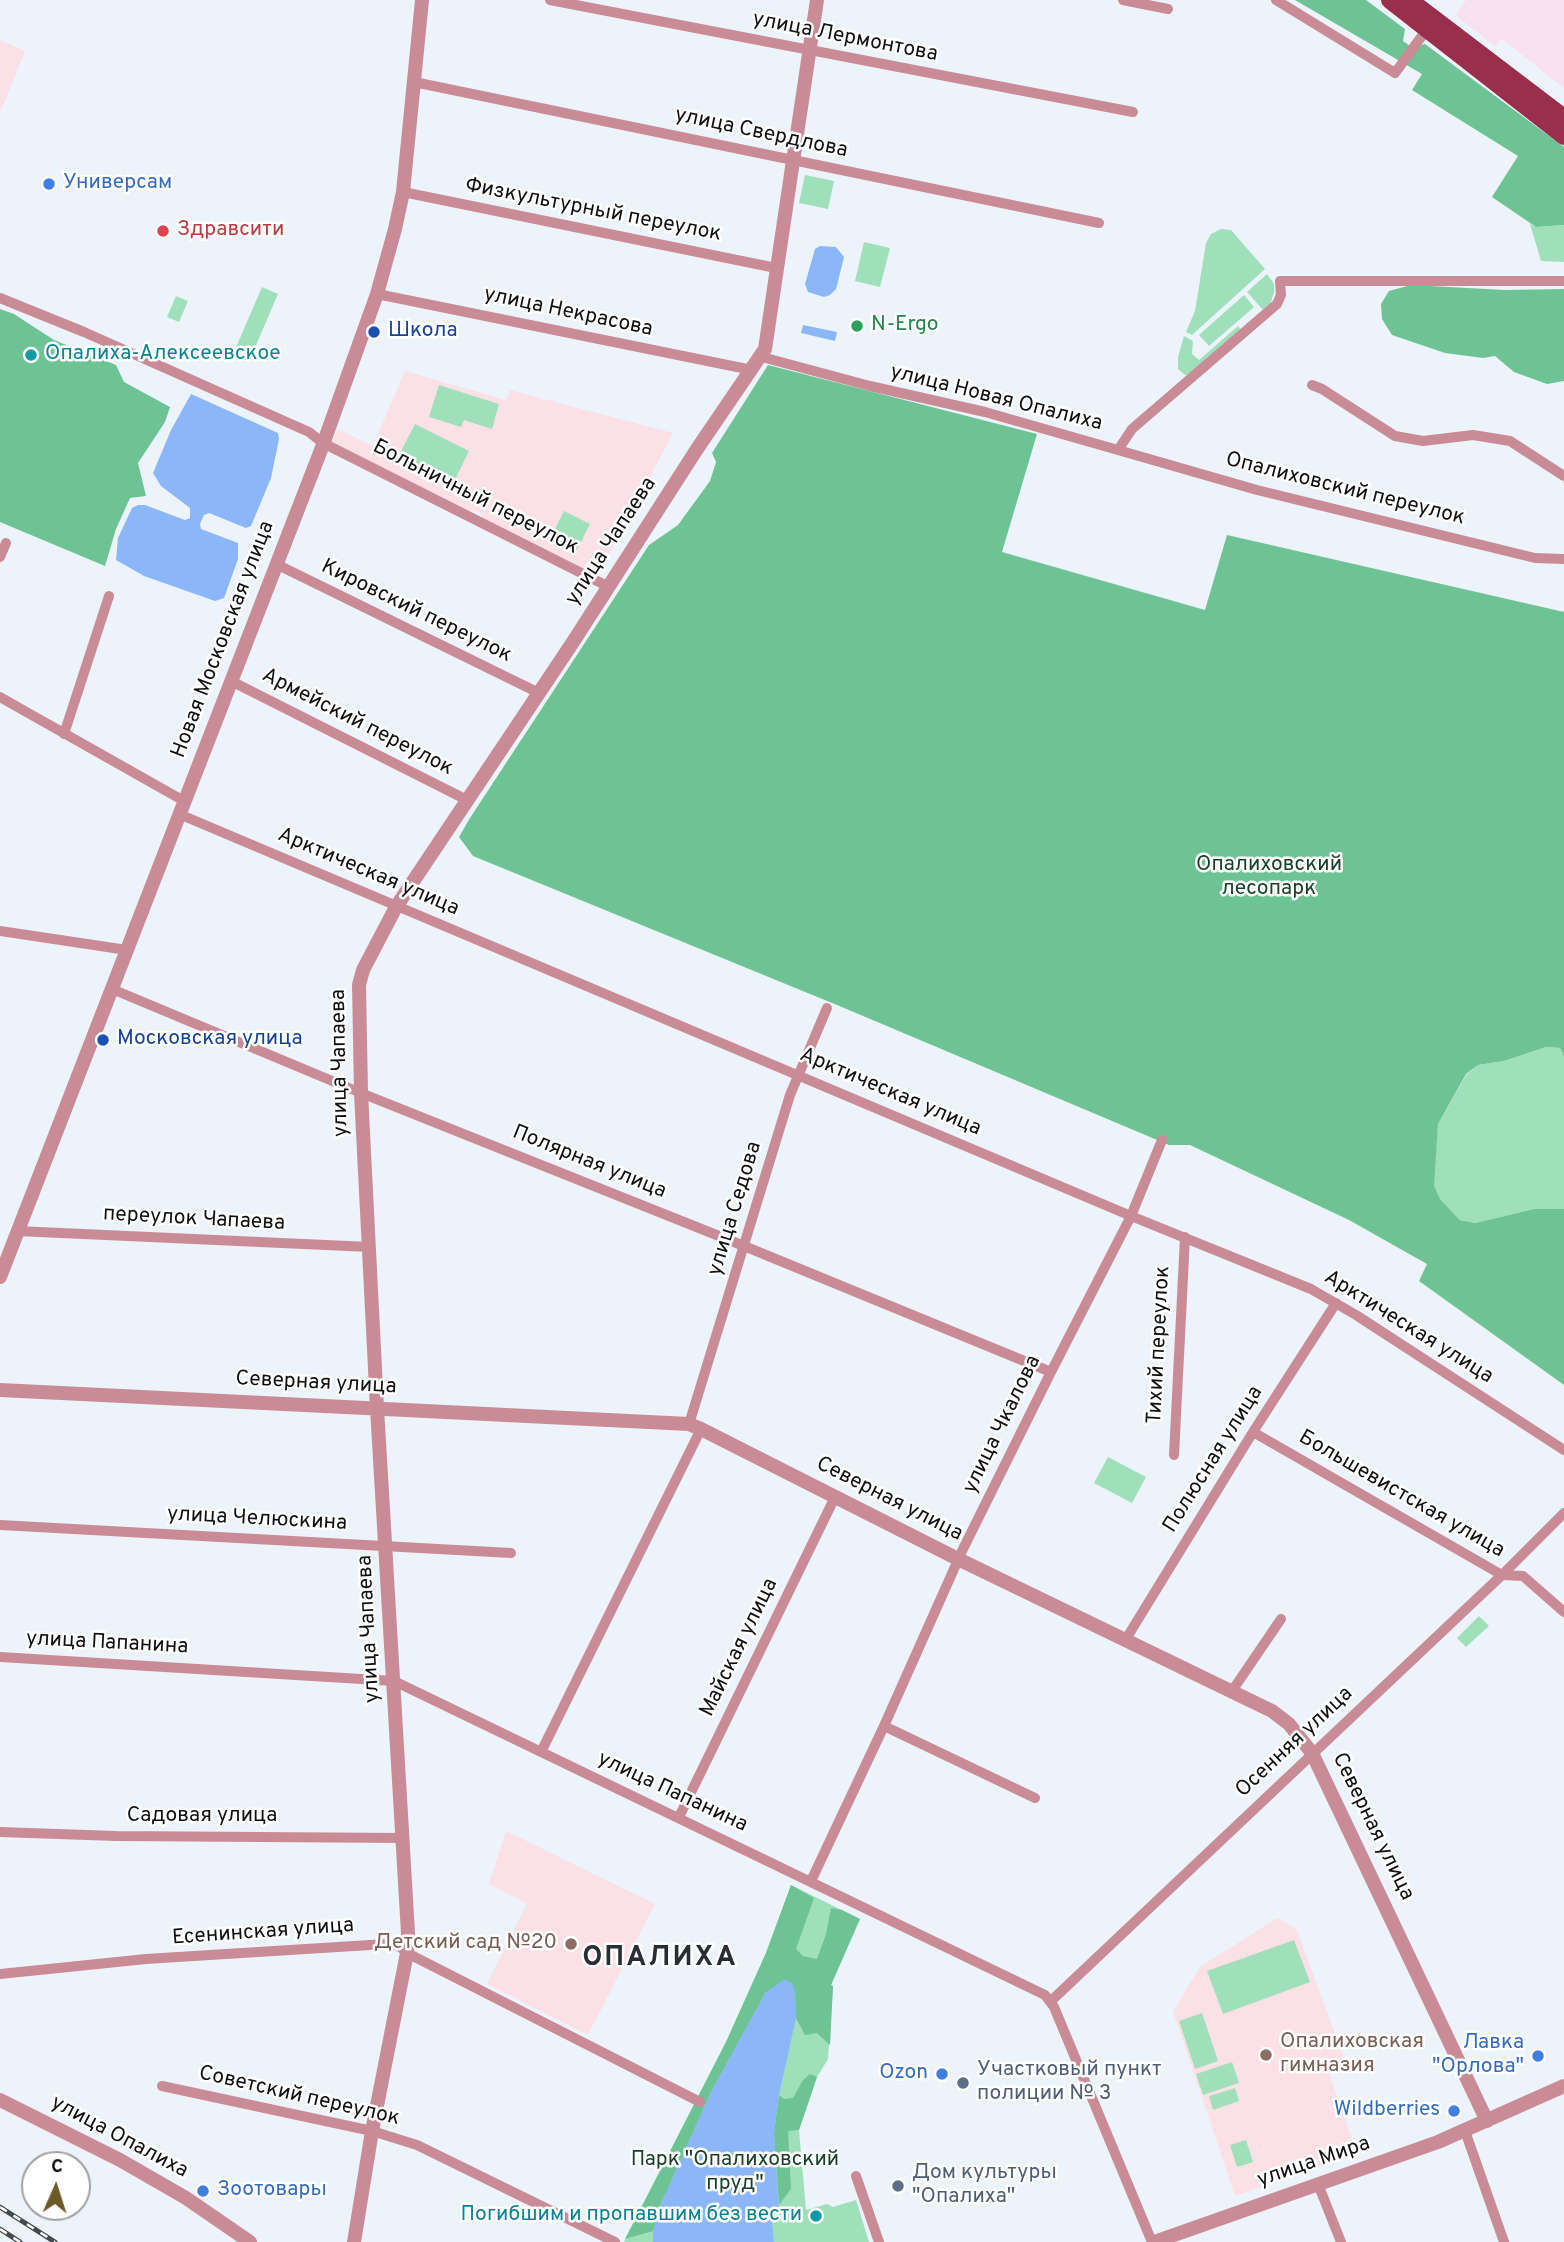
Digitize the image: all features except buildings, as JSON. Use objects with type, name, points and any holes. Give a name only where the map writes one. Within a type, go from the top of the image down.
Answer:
[{"type":"main road","points":[[1390,0],[1564,136]]},
{"type":"main road","points":[[1409,0],[1564,118]]},
{"type":"street","name":"Новая Московская улица","points":[[0,1277],[323,443],[377,294],[403,192],[422,0]]},
{"type":"street","name":"улица Лермонтова","points":[[550,0],[1133,112]]},
{"type":"street","name":"улица Чапаева","points":[[354,2242],[372,2131],[407,1954],[408,1933],[377,1408],[361,1093],[359,985],[363,970],[396,907],[697,449],[762,357],[817,0]]},
{"type":"street","points":[[1123,0],[1168,9]]},
{"type":"street","points":[[1276,0],[1395,73],[1427,29]]},
{"type":"street","name":"улица Свердлова","points":[[414,82],[1100,223]]},
{"type":"street","name":"Физкультурный переулок","points":[[403,192],[776,268]]},
{"type":"street","name":"улица Новая Опалиха","points":[[762,357],[870,386],[985,412],[1118,450],[1132,429],[1277,304],[1281,295],[1280,281],[1564,281]]},
{"type":"street","name":"улица Некрасова","points":[[377,294],[752,370]]},
{"type":"street","name":"Больничный переулок","points":[[0,299],[84,332],[309,432],[323,443],[608,587]]},
{"type":"street","points":[[1312,385],[1395,436],[1423,441],[1473,435],[1510,441],[1564,476]]},
{"type":"street","name":"Опалиховский переулок","points":[[1118,450],[1257,490],[1535,558],[1564,559]]},
{"type":"street","points":[[0,557],[6,543]]},
{"type":"street","name":"Кировский переулок","points":[[276,564],[539,693]]},
{"type":"street","points":[[64,734],[109,596]]},
{"type":"street","name":"Армейский переулок","points":[[230,681],[467,800]]},
{"type":"street","name":"Арктическая улица","points":[[0,698],[182,807],[396,907],[1311,1289],[1564,1450]]},
{"type":"street","points":[[0,931],[127,950]]},
{"type":"street","name":"Полярная улица","points":[[113,989],[361,1093],[1051,1372]]},
{"type":"street","name":"улица Седова","points":[[541,1752],[695,1426],[744,1246],[790,1095],[827,1008]]},
{"type":"street","name":"улица Чкалова","points":[[811,1881],[958,1559],[1131,1216],[1162,1140]]},
{"type":"street","name":"переулок Чапаева","points":[[17,1231],[370,1248]]},
{"type":"street","name":"Тихий переулок","points":[[1174,1455],[1185,1237]]},
{"type":"street","name":"Полюсная улица","points":[[1126,1639],[1336,1303]]},
{"type":"street","name":"Северная улица","points":[[0,1390],[695,1426],[958,1559],[1272,1710],[1289,1724],[1312,1753],[1488,2121]]},
{"type":"street","name":"Большевистская улица","points":[[1253,1432],[1503,1575],[1522,1576],[1564,1612]]},
{"type":"street","name":"Майская улица","points":[[679,1817],[835,1497]]},
{"type":"street","name":"Осенняя улица","points":[[1051,2001],[1503,1575],[1564,1513]]},
{"type":"street","name":"улица Челюскина","points":[[0,1525],[511,1553]]},
{"type":"street","points":[[1232,1691],[1281,1619]]},
{"type":"street","name":"улица Папанина","points":[[0,1657],[394,1681],[811,1881],[1051,2001]]},
{"type":"street","points":[[884,1726],[1035,1798]]},
{"type":"street","name":"Садовая улица","points":[[0,1832],[116,1836],[404,1838]]},
{"type":"street","name":"Есенинская улица","points":[[0,1974],[146,1959],[386,1944],[399,1947],[407,1954],[700,2102]]},
{"type":"street","points":[[1051,2001],[1153,2242]]},
{"type":"street","name":"Советский переулок","points":[[162,2086],[372,2131],[417,2145],[615,2242]]},
{"type":"street","name":"улица Мира","points":[[1153,2242],[1465,2132],[1564,2086]]},
{"type":"street","name":"улица Опалиха","points":[[0,2100],[120,2160],[186,2198],[250,2242]]},
{"type":"street","points":[[1465,2132],[1504,2242]]},
{"type":"street","points":[[856,2176],[879,2242]]},
{"type":"street","points":[[1318,2185],[1341,2242]]},
{"type":"shaded area","points":[[1466,0],[1564,0],[1564,88],[1502,39],[1495,46],[1455,15]]},
{"type":"shaded area","points":[[0,40],[25,51],[0,113]]},
{"type":"shaded area","points":[[405,371],[506,400],[510,390],[673,433],[598,576],[482,518],[481,513],[469,511],[331,443],[338,429],[373,446]]},
{"type":"shaded area","name":"Детский сад №20","points":[[506,1831],[655,1904],[588,2035],[487,1984],[527,1904],[489,1884]]},
{"type":"shaded area","name":"Опалиховская гимназия","points":[[1277,1918],[1296,1928],[1345,2060],[1327,2067],[1357,2154],[1235,2196],[1173,2011],[1200,1967]]},
{"type":"green space","points":[[1295,0],[1366,0],[1405,29],[1403,41],[1413,48],[1425,44],[1564,147],[1564,225],[1536,227],[1492,197],[1518,156],[1412,90],[1422,74]]},
{"type":"green space","points":[[805,175],[834,181],[828,209],[799,203]]},
{"type":"green space","points":[[1530,224],[1536,227],[1564,225],[1564,262],[1541,261]]},
{"type":"green space","points":[[1221,229],[1231,230],[1265,269],[1192,335],[1186,332],[1195,311],[1206,243],[1211,234]]},
{"type":"green space","points":[[864,242],[890,248],[880,287],[855,281]]},
{"type":"green space","points":[[1267,274],[1274,284],[1274,292],[1270,305],[1264,311],[1247,292]]},
{"type":"green space","points":[[1411,285],[1505,290],[1564,289],[1564,381],[1547,384],[1514,372],[1495,356],[1483,358],[1445,353],[1392,335],[1382,319],[1381,304],[1389,291]]},
{"type":"green space","points":[[262,287],[278,294],[250,359],[234,352]]},
{"type":"green space","points":[[1244,295],[1254,307],[1209,346],[1199,335]]},
{"type":"green space","points":[[176,296],[188,301],[179,322],[167,317]]},
{"type":"green space","points":[[0,309],[14,314],[54,340],[116,365],[124,382],[170,407],[165,422],[138,463],[146,496],[130,498],[116,529],[105,566],[0,522]]},
{"type":"green space","points":[[1238,326],[1242,331],[1190,375],[1185,375],[1178,369],[1178,357],[1184,336],[1193,341],[1192,354],[1199,360]]},
{"type":"green space","name":"Опалиховский лесопарк","points":[[768,365],[1037,434],[1002,552],[1205,610],[1227,535],[1564,612],[1564,1057],[1560,1048],[1546,1047],[1504,1061],[1478,1065],[1466,1074],[1438,1124],[1434,1186],[1440,1199],[1460,1220],[1475,1223],[1534,1209],[1564,1209],[1564,1385],[1419,1281],[1427,1264],[1349,1220],[1190,1145],[1169,1145],[473,856],[459,837],[470,818],[649,545],[678,525],[710,481],[716,462],[712,453]]},
{"type":"green space","points":[[439,385],[499,404],[492,429],[464,420],[461,427],[429,417]]},
{"type":"green space","points":[[415,424],[469,451],[453,484],[398,457]]},
{"type":"green space","points":[[564,511],[590,524],[575,554],[549,541]]},
{"type":"green space","points":[[1546,1047],[1560,1048],[1564,1057],[1564,1209],[1534,1209],[1475,1223],[1460,1220],[1440,1199],[1433,1186],[1438,1124],[1466,1075],[1478,1065],[1504,1061]]},
{"type":"green space","points":[[1108,1457],[1146,1477],[1132,1503],[1094,1483]]},
{"type":"green space","points":[[1479,1616],[1489,1626],[1466,1647],[1457,1638]]},
{"type":"green space","name":"Парк \"Опалиховский пруд\"","points":[[791,1885],[860,1919],[831,1985],[828,2059],[817,2077],[799,2130],[806,2210],[827,2204],[833,2207],[856,2200],[869,2242],[624,2242],[726,2042],[766,1953]]},
{"type":"green space","points":[[791,1885],[814,1898],[796,1949],[803,1956],[817,1959],[831,1908],[860,1919],[831,1985],[830,2045],[817,2033],[805,2035],[796,2018],[795,1992],[766,1992],[711,2092],[661,2204],[653,2231],[625,2239],[726,2042],[766,1953]]},
{"type":"green space","points":[[1294,1940],[1310,1982],[1223,2014],[1207,1971]]},
{"type":"green space","points":[[1202,2013],[1218,2061],[1195,2069],[1179,2021]]},
{"type":"green space","points":[[1232,2062],[1239,2083],[1203,2095],[1196,2074]]},
{"type":"green space","points":[[810,2074],[817,2077],[799,2130],[788,2131],[791,2189],[779,2205],[774,2133],[779,2095],[784,2099],[793,2098],[803,2080]]},
{"type":"green space","points":[[1235,2088],[1239,2101],[1213,2110],[1209,2096]]},
{"type":"green space","points":[[1246,2140],[1253,2162],[1237,2167],[1230,2145]]},
{"type":"water","points":[[820,246],[836,247],[844,257],[836,289],[824,297],[808,292],[805,284],[815,249]]},
{"type":"water","points":[[803,325],[837,332],[835,341],[801,333]]},
{"type":"water","points":[[191,394],[278,433],[279,439],[271,478],[251,526],[246,528],[209,513],[204,515],[200,524],[201,529],[238,543],[238,559],[224,598],[215,601],[144,576],[116,560],[118,538],[132,508],[145,505],[185,520],[190,518],[190,508],[161,486],[153,473],[171,430]]},
{"type":"water","points":[[785,1979],[792,1983],[795,1992],[796,2018],[779,2095],[774,2133],[779,2212],[771,2213],[774,2242],[653,2242],[653,2231],[661,2204],[711,2092],[766,1992]]},
{"type":"railway","points":[[0,2207],[55,2242]]},
{"type":"railway","points":[[0,2229],[20,2242]]},
{"type":"place","name":"Универсам","points":[[49,184]]},
{"type":"place","name":"Здравсити","points":[[163,231]]},
{"type":"place","name":"N-Ergo","points":[[857,326]]},
{"type":"place","name":"Школа","points":[[374,332]]},
{"type":"place","name":"Опалиха-Алексеевское","points":[[31,355]]},
{"type":"place","name":"Московская улица","points":[[103,1040]]},
{"type":"place","name":"Детский сад №20","points":[[571,1944]]},
{"type":"place","name":"Опалиховская гимназия","points":[[1266,2055]]},
{"type":"place","name":"Лавка \"Орлова\"","points":[[1538,2056]]},
{"type":"place","name":"Ozon","points":[[942,2074]]},
{"type":"place","name":"Участковый пункт полиции № 3","points":[[963,2083]]},
{"type":"place","name":"Wildberries","points":[[1454,2111]]},
{"type":"place","name":"Дом культуры \"Опалиха\"","points":[[898,2186]]},
{"type":"place","name":"Зоотовары","points":[[203,2191]]},
{"type":"place","name":"Погибшим и пропавшим без вести","points":[[816,2216]]},
{"type":"district","name":"ОПАЛИХА","points":[[660,1959]]}]
